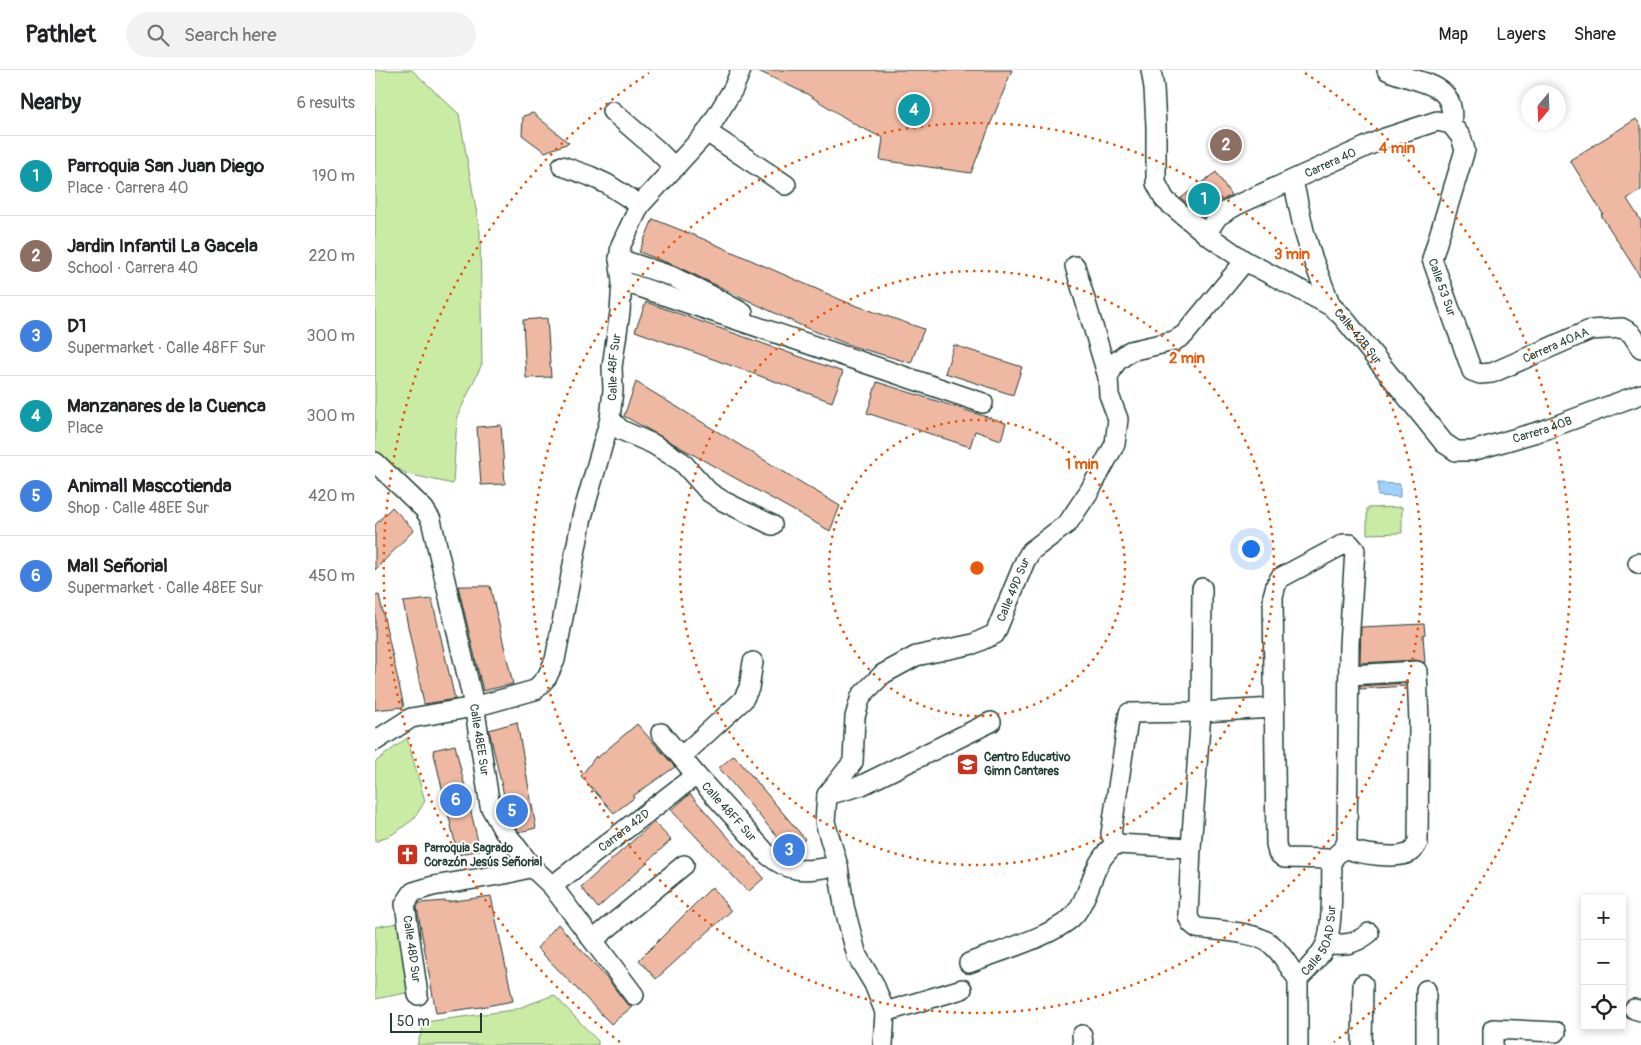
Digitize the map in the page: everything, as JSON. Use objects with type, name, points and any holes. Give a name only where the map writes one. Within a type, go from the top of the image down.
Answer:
[{"type":"street","name":"Calle 48F Sur","points":[[474,707],[535,690],[547,677],[555,660],[582,517],[609,419],[613,390],[612,367],[620,312],[622,281],[619,259],[621,246],[640,206],[707,132],[733,89],[741,70]]},
{"type":"street","points":[[1108,377],[1117,362],[1130,351],[1174,341],[1184,335],[1245,261],[1206,234],[1165,200],[1156,183],[1157,126],[1151,70]]},
{"type":"street","name":"Calle 53 Sur","points":[[1387,70],[1439,88],[1447,96],[1451,104],[1456,131],[1465,150],[1433,259],[1472,370],[1480,374]]},
{"type":"street","points":[[611,111],[656,149],[675,168]]},
{"type":"street","name":"Carrera 40","points":[[1206,234],[1218,216],[1237,205],[1385,138],[1437,121],[1456,131]]},
{"type":"street","points":[[707,132],[786,185]]},
{"type":"street","points":[[562,166],[607,184],[640,206]]},
{"type":"street","points":[[1293,180],[1309,248],[1331,306]]},
{"type":"street","points":[[619,259],[671,276],[710,295],[783,336]]},
{"type":"street","name":"Calle 42B Sur","points":[[1245,261],[1331,306],[1342,316],[1444,443]]},
{"type":"street","points":[[1075,266],[1108,377]]},
{"type":"street","points":[[622,281],[983,403]]},
{"type":"street","name":"Carrera 40AA","points":[[1480,374],[1492,372],[1519,362],[1590,330],[1622,328],[1636,341]]},
{"type":"street","name":"Calle 49D Sur","points":[[827,795],[853,762],[855,717],[861,696],[883,674],[917,656],[973,644],[995,634],[1025,561],[1031,551],[1068,522],[1090,490],[1115,444],[1118,419],[1109,395],[1108,377]]},
{"type":"street","name":"Carrera 40B","points":[[1444,443],[1456,451],[1472,451],[1545,430],[1641,394]]},
{"type":"street","points":[[609,419],[621,430],[653,444],[682,462],[709,492],[772,524]]},
{"type":"street","name":"Calle 48EE Sur","points":[[375,462],[424,509],[431,520],[474,707],[490,806],[501,828],[551,886],[634,995]]},
{"type":"street","name":"Calle 50AD Sur","points":[[1275,708],[1273,596],[1276,585],[1280,578],[1344,544],[1350,544],[1355,550],[1349,644],[1347,841],[1338,854],[1326,944],[1317,958],[1298,979],[1298,1045]]},
{"type":"street","points":[[1202,588],[1201,712],[1188,916],[1191,923],[1197,928],[1254,936],[1270,943],[1280,953],[1298,979]]},
{"type":"street","points":[[681,757],[743,700],[749,688],[753,662]]},
{"type":"street","points":[[1116,844],[1111,834],[1129,714],[1275,708],[1276,844],[1278,852],[1284,858],[1354,852],[1400,856],[1412,851],[1418,842],[1419,722],[1417,671],[1349,675]]},
{"type":"street","points":[[375,741],[411,718],[474,707]]},
{"type":"street","points":[[883,1045],[885,1012],[874,984],[857,956],[844,906],[838,866],[825,822],[827,795],[860,786],[991,722]]},
{"type":"street","name":"Calle 48FF Sur","points":[[661,733],[768,855],[780,865],[794,870],[838,866]]},
{"type":"street","name":"Carrera 42D","points":[[551,886],[696,775]]},
{"type":"street","points":[[969,962],[1046,934],[1064,925],[1076,912],[1106,851],[1116,844],[1191,848]]},
{"type":"street","name":"Calle 48D Sur","points":[[418,994],[405,904],[413,892],[433,886],[505,874],[532,866]]},
{"type":"street","points":[[593,940],[684,866]]},
{"type":"street","points":[[1326,944],[1344,945],[1358,941],[1369,933]]},
{"type":"street","points":[[1362,1045],[1363,984]]},
{"type":"street","points":[[885,1012],[962,989]]},
{"type":"street","points":[[1426,990],[1426,1045]]},
{"type":"street","points":[[1493,1045],[1493,1029],[1556,1032]]},
{"type":"green space","points":[[375,70],[412,70],[459,114],[480,232],[482,364],[457,417],[453,484],[407,474],[375,455]]},
{"type":"green space","points":[[1402,507],[1402,533],[1367,534],[1367,508]]},
{"type":"green space","points":[[407,738],[425,801],[414,819],[393,834],[375,842],[375,762]]},
{"type":"green space","points":[[398,923],[411,992],[375,999],[375,927]]},
{"type":"green space","points":[[554,995],[598,1041],[598,1045],[417,1045],[425,1022],[513,1010]]},
{"type":"water","points":[[1378,483],[1400,484],[1400,497],[1378,496]]},
{"type":"building","points":[[756,70],[1012,70],[971,173],[880,160],[883,138],[858,126],[807,94]]},
{"type":"building","points":[[533,113],[569,143],[545,152],[522,135],[523,116]]},
{"type":"building","points":[[1636,119],[1641,126],[1641,190],[1627,199],[1641,221],[1641,278],[1601,215],[1603,214],[1570,160]]},
{"type":"building","points":[[1216,172],[1231,195],[1212,206],[1202,216],[1181,198]]},
{"type":"building","points":[[653,219],[701,238],[846,302],[924,329],[911,363],[852,346],[804,327],[676,266],[639,252]]},
{"type":"building","points":[[646,302],[843,372],[832,402],[635,331]]},
{"type":"building","points":[[547,318],[551,377],[526,378],[523,320]]},
{"type":"building","points":[[954,345],[1022,367],[1013,395],[945,373]]},
{"type":"building","points":[[636,382],[840,506],[830,531],[624,416]]},
{"type":"building","points":[[877,382],[1006,423],[1001,440],[975,431],[970,447],[867,413]]},
{"type":"building","points":[[501,425],[505,484],[481,485],[477,427]]},
{"type":"building","points":[[392,507],[414,530],[375,570],[375,525]]},
{"type":"building","points":[[458,586],[490,586],[513,684],[483,691]]},
{"type":"building","points":[[379,595],[404,707],[375,710],[375,596]]},
{"type":"building","points":[[432,599],[455,699],[424,704],[403,602]]},
{"type":"building","points":[[1424,624],[1425,663],[1416,660],[1360,663],[1361,627]]},
{"type":"building","points":[[1406,683],[1406,686],[1360,689],[1360,686]]},
{"type":"building","points":[[517,722],[536,828],[519,832],[509,817],[489,730]]},
{"type":"building","points":[[637,724],[675,767],[633,796],[634,798],[614,813],[581,776],[596,756],[597,758]]},
{"type":"building","points":[[455,745],[480,850],[458,855],[433,750]]},
{"type":"building","points":[[734,755],[805,839],[791,853],[719,768]]},
{"type":"building","points":[[690,794],[764,878],[748,892],[671,810]]},
{"type":"building","points":[[654,822],[671,840],[598,908],[581,887]]},
{"type":"building","points":[[712,887],[731,911],[656,979],[639,960]]},
{"type":"building","points":[[491,896],[513,1001],[436,1013],[417,907],[419,903],[447,902]]},
{"type":"building","points":[[558,924],[610,982],[625,1002],[632,1007],[611,1024],[537,948]]},
{"type":"place","name":"Manzanares de la Cuenca","points":[[914,110]]},
{"type":"place","name":"Jardin Infantil La Gacela","points":[[1226,145]]},
{"type":"place","name":"Parroquia San Juan Diego","points":[[1204,199]]},
{"type":"place","name":"Centro Educativo Gimn Cantares","points":[[968,764]]},
{"type":"place","name":"Mall Señorial","points":[[456,800]]},
{"type":"place","name":"Animall Mascotienda","points":[[512,811]]},
{"type":"place","name":"D1","points":[[789,850]]},
{"type":"place","name":"Parroquia Sagrado Corazón Jesús Señorial","points":[[408,855]]}]
